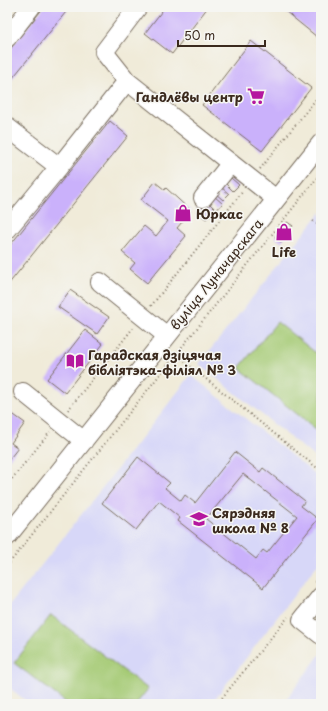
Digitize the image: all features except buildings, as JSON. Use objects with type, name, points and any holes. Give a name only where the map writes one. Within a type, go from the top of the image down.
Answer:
[{"type":"street","points":[[7,38],[31,7]]},
{"type":"street","points":[[138,7],[104,52],[126,81],[276,199]]},
{"type":"street","points":[[7,230],[60,167],[126,81]]},
{"type":"street","points":[[7,128],[60,167]]},
{"type":"street","name":"вуліца Луначарскага","points":[[7,537],[84,441],[168,345],[276,199],[321,143]]},
{"type":"street","points":[[203,198],[231,164]]},
{"type":"street","points":[[100,282],[168,345]]},
{"type":"street","points":[[23,392],[84,441]]},
{"type":"street","points":[[316,592],[302,620],[321,635]]},
{"type":"path","points":[[259,170],[321,93]]},
{"type":"path","points":[[7,566],[168,345],[321,173]]},
{"type":"path","points":[[150,307],[243,190]]},
{"type":"path","points":[[313,221],[321,227]]},
{"type":"path","points":[[67,412],[134,327]]},
{"type":"path","points":[[168,345],[321,471]]},
{"type":"path","points":[[7,485],[50,432]]},
{"type":"path","points":[[316,592],[321,576]]},
{"type":"path","points":[[218,704],[291,612]]},
{"type":"shaded area","points":[[321,212],[321,462],[199,364]]},
{"type":"shaded area","name":"Сярэдняя школа № 8","points":[[191,375],[321,479],[321,560],[211,704],[30,704],[7,686],[7,609]]},
{"type":"shaded area","points":[[321,653],[321,704],[283,704]]},
{"type":"green space","points":[[277,322],[321,357],[321,433],[239,368]]},
{"type":"green space","points":[[51,615],[148,689],[136,704],[68,704],[14,663]]},
{"type":"place","name":"Гандлёвы центр","points":[[256,96]]},
{"type":"place","name":"Юркас","points":[[183,213]]},
{"type":"place","name":"Life","points":[[284,232]]},
{"type":"place","name":"Гарадская дзіцячая бібліятэка-філіял № 3","points":[[75,361]]},
{"type":"place","name":"Сярэдняя школа № 8","points":[[199,519]]}]
